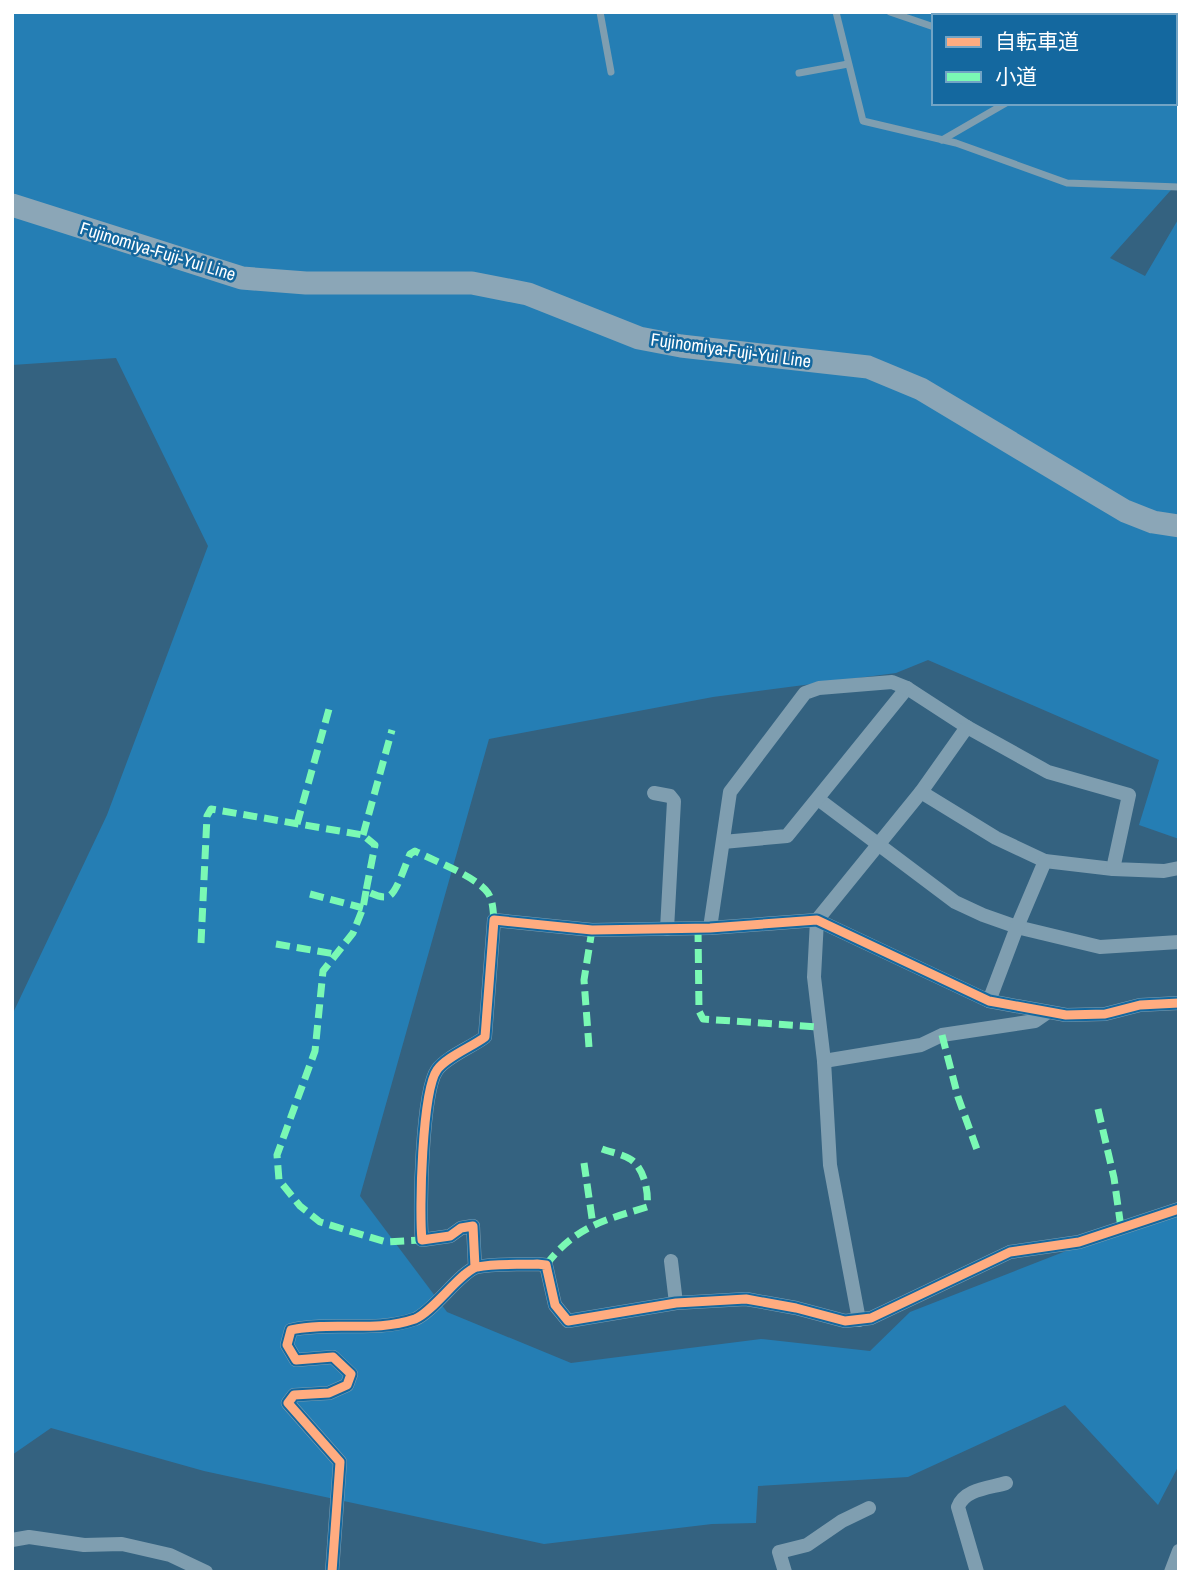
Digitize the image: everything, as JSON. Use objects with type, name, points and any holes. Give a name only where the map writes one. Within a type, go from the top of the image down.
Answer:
[{"type":"main road","name":"Fujinomiya-Fuji-Yui Line","points":[[12,205],[242,278],[306,284],[472,283],[528,294],[650,340],[869,367],[921,389],[1125,511],[1153,522],[1179,526]]},
{"type":"street","points":[[710,928],[730,792],[805,693],[819,688],[892,682],[907,688],[967,727],[1048,772],[1129,795],[1113,869]]},
{"type":"street","points":[[723,842],[787,836],[907,688]]},
{"type":"street","points":[[859,1320],[830,1165],[824,1061],[814,976],[817,920],[920,792],[967,727]]},
{"type":"street","points":[[920,792],[996,838],[1045,861],[1113,869],[1164,871],[1179,868]]},
{"type":"street","points":[[654,793],[670,796],[674,801],[667,929]]},
{"type":"street","points":[[818,799],[955,902],[1017,927],[1100,947],[1179,942]]},
{"type":"street","points":[[989,1001],[1045,861]]},
{"type":"street","points":[[475,1267],[473,1226],[461,1228],[450,1236],[422,1240],[420,1222],[424,1129],[434,1072],[485,1037],[494,920],[592,930],[710,928],[817,920],[989,1001],[1066,1015],[1105,1014],[1140,1005],[1173,1003],[1179,1016]]},
{"type":"street","points":[[824,1061],[921,1045],[942,1035],[1035,1021],[1048,1012]]},
{"type":"street","points":[[332,1572],[340,1462],[288,1404],[294,1395],[329,1393],[347,1385],[351,1374],[332,1357],[296,1360],[287,1345],[291,1330],[338,1325],[378,1328],[418,1318],[475,1267],[546,1265],[555,1305],[568,1321],[676,1303],[746,1299],[845,1321],[859,1320],[871,1318],[1010,1252],[1079,1242],[1179,1209]]},
{"type":"street","points":[[671,1261],[676,1303]]},
{"type":"street","points":[[977,1572],[958,1507],[961,1499],[969,1494],[1006,1483]]},
{"type":"street","points":[[785,1572],[779,1552],[807,1545],[842,1521],[869,1508]]},
{"type":"street","points":[[12,1540],[29,1537],[84,1545],[122,1544],[170,1555],[206,1572]]},
{"type":"street","points":[[1170,1570],[1179,1551]]},
{"type":"lane","points":[[600,12],[611,72]]},
{"type":"lane","points":[[836,12],[863,121],[942,140],[1067,183],[1179,187]]},
{"type":"lane","points":[[890,12],[932,26]]},
{"type":"lane","points":[[799,72],[848,64]]},
{"type":"lane","points":[[942,140],[1003,105]]},
{"type":"shaded area","points":[[12,12],[1179,12],[1179,181],[1110,258],[1145,276],[1179,218],[1179,839],[1139,825],[1159,760],[928,660],[896,673],[713,697],[489,739],[360,1196],[447,1312],[571,1363],[761,1339],[870,1351],[910,1312],[1179,1207],[1179,1465],[1158,1505],[1065,1405],[908,1477],[758,1486],[756,1523],[712,1524],[544,1544],[204,1471],[51,1428],[12,1455],[12,1015],[107,815],[208,546],[116,358],[12,365]]},
{"type":"marked path","points":[[297,824],[329,709]]},
{"type":"marked path","points":[[363,835],[392,730]]},
{"type":"marked path","points":[[201,943],[207,816],[211,809],[363,835],[375,845],[366,891],[380,897],[392,893],[410,854],[415,851],[465,875],[482,887],[491,899],[494,920]]},
{"type":"marked path","points":[[366,891],[363,908],[353,933],[323,971],[315,1051],[277,1155],[279,1180],[300,1206],[320,1222],[386,1242],[422,1240]]},
{"type":"marked path","points":[[310,894],[363,908]]},
{"type":"marked path","points":[[698,928],[699,1011],[703,1019],[819,1027]]},
{"type":"marked path","points":[[589,1047],[584,980],[592,930]]},
{"type":"marked path","points":[[276,944],[335,954]]},
{"type":"marked path","points":[[942,1035],[958,1097],[979,1155]]},
{"type":"marked path","points":[[1098,1109],[1114,1178],[1121,1228]]},
{"type":"marked path","points":[[546,1265],[579,1233],[604,1221],[647,1207],[646,1187],[639,1168],[627,1157],[602,1149]]},
{"type":"marked path","points":[[584,1163],[593,1225]]},
{"type":"cycle path","points":[[475,1267],[473,1226],[461,1228],[450,1236],[422,1240],[423,1152],[428,1101],[437,1070],[446,1061],[485,1037],[494,920],[592,930],[710,928],[817,920],[989,1001],[1066,1015],[1105,1014],[1140,1005],[1179,1003]]},
{"type":"cycle path","points":[[332,1572],[340,1462],[288,1403],[294,1395],[329,1393],[347,1385],[351,1374],[333,1357],[296,1360],[287,1345],[291,1330],[323,1326],[384,1325],[415,1319],[470,1270],[507,1264],[546,1265],[555,1305],[568,1321],[676,1303],[746,1299],[845,1321],[871,1318],[1010,1252],[1079,1242],[1179,1209]]}]
